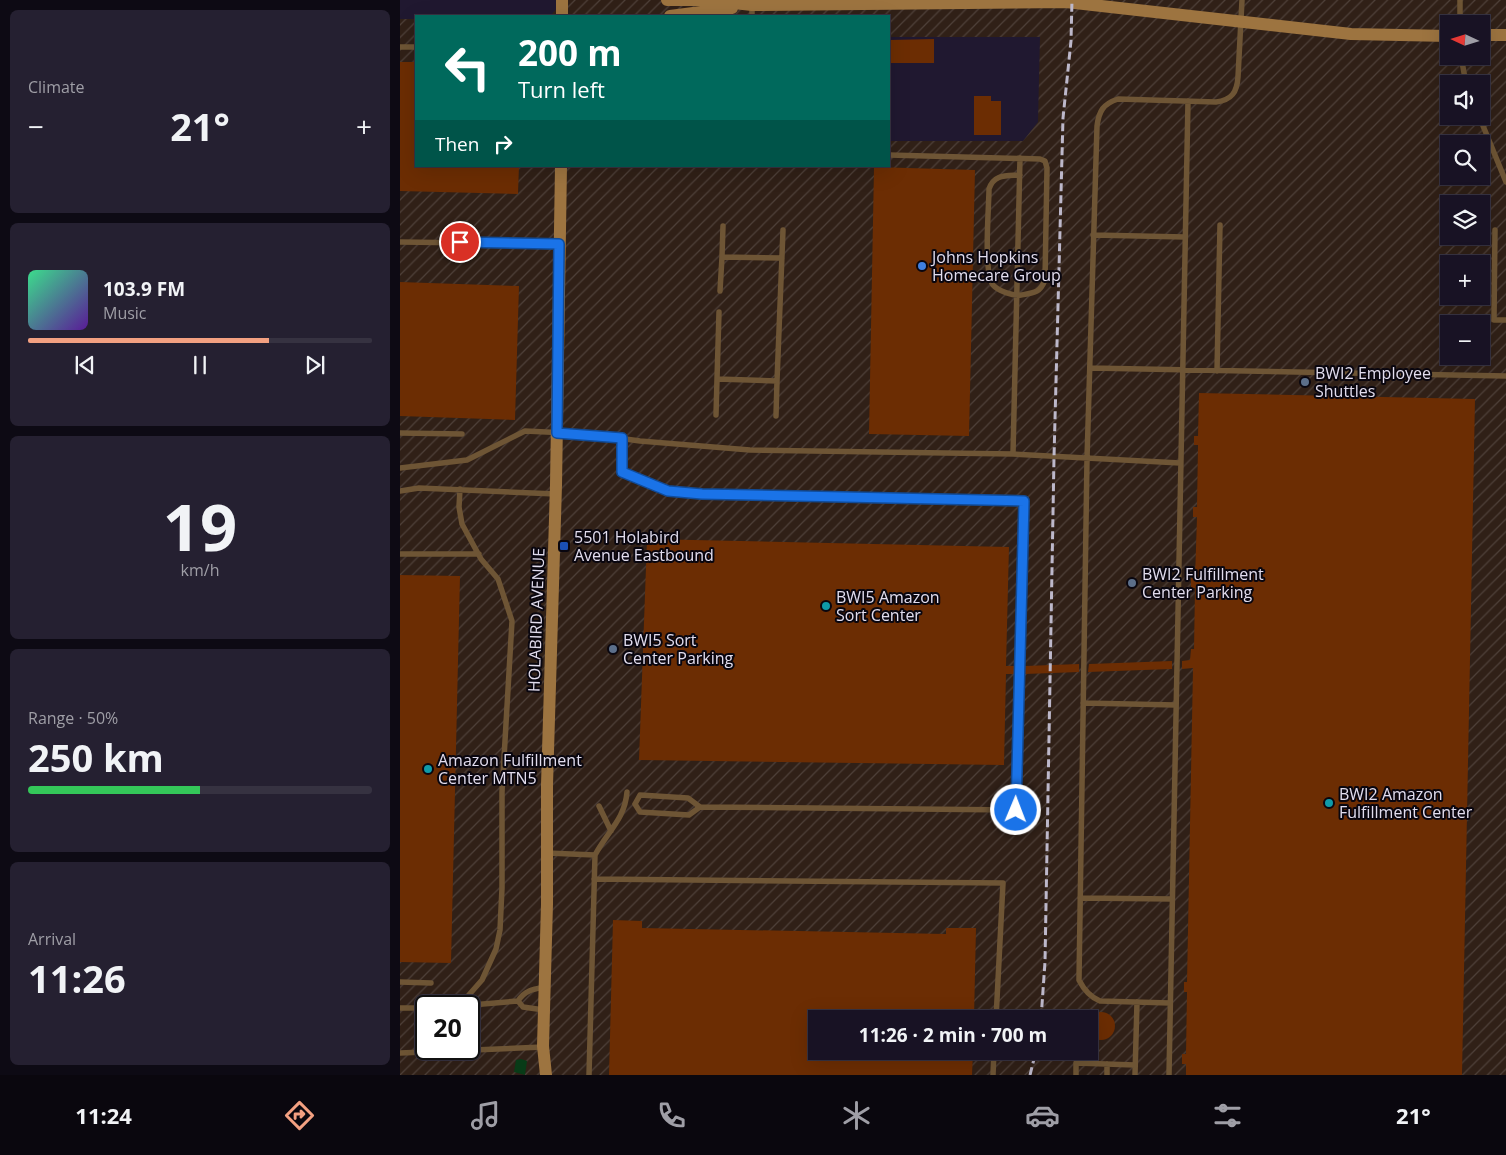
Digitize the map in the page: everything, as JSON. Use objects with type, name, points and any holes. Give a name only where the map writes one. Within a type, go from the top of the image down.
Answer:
[{"type":"main road","points":[[562,0],[562,15]]},
{"type":"main road","points":[[667,0],[707,0],[752,11]]},
{"type":"main road","points":[[686,15],[752,11],[1066,2],[1351,34],[1440,36]]},
{"type":"main road","points":[[1490,35],[1506,35]]},
{"type":"main road","name":"HOLABIRD AVENUE","points":[[546,1075],[543,1046],[547,785],[556,494],[561,167]]},
{"type":"main road","points":[[540,1075],[543,1046]]},
{"type":"lane","points":[[1170,1003],[1100,1001],[1090,996],[1081,985],[1078,974],[1087,459],[1095,144],[1098,117],[1101,109],[1105,104],[1118,99],[1222,101],[1230,98],[1235,93],[1238,77],[1242,0]]},
{"type":"lane","points":[[1460,0],[1460,15]]},
{"type":"lane","points":[[400,47],[415,47]]},
{"type":"lane","points":[[1169,1075],[1188,101]]},
{"type":"lane","points":[[1483,125],[1506,182]]},
{"type":"lane","points":[[890,155],[1020,158],[1045,161],[1047,168],[1045,280],[1037,292],[1018,295],[993,285],[988,268],[989,188],[991,182],[996,178],[1020,175]]},
{"type":"lane","points":[[1013,454],[1020,158]]},
{"type":"lane","points":[[1217,371],[1220,225]]},
{"type":"lane","points":[[720,291],[723,226]]},
{"type":"lane","points":[[776,416],[783,230]]},
{"type":"lane","points":[[1495,230],[1494,320],[1506,320]]},
{"type":"lane","points":[[1093,235],[1185,237]]},
{"type":"lane","points":[[400,242],[559,244]]},
{"type":"lane","points":[[722,257],[782,258]]},
{"type":"lane","points":[[716,415],[719,312]]},
{"type":"lane","points":[[1090,368],[1506,376]]},
{"type":"lane","points":[[717,379],[777,381]]},
{"type":"lane","points":[[400,468],[467,460],[524,431],[750,450],[1013,454],[1180,463]]},
{"type":"lane","points":[[400,433],[462,434]]},
{"type":"lane","points":[[622,438],[622,472],[668,491],[702,494],[1024,501],[1016,810],[700,807],[688,798],[640,795],[635,804]]},
{"type":"lane","points":[[400,491],[419,488],[556,494]]},
{"type":"lane","points":[[460,489],[459,507],[462,524],[479,554],[498,579],[512,621],[502,792],[500,930],[496,949],[482,980],[468,995]]},
{"type":"lane","points":[[400,554],[479,554]]},
{"type":"lane","points":[[1083,703],[1176,705]]},
{"type":"lane","points":[[589,1075],[595,855],[626,804],[627,792]]},
{"type":"lane","points":[[626,804],[635,804]]},
{"type":"lane","points":[[635,804],[640,812],[663,814],[689,815],[700,807]]},
{"type":"lane","points":[[599,806],[611,831]]},
{"type":"lane","points":[[547,853],[595,855]]},
{"type":"lane","points":[[594,879],[1003,883],[996,1010]]},
{"type":"lane","points":[[1080,898],[1172,899]]},
{"type":"lane","points":[[400,982],[431,983]]},
{"type":"lane","points":[[480,1004],[518,1000],[524,993],[530,990],[545,987]]},
{"type":"lane","points":[[518,1000],[523,1007],[544,1010]]},
{"type":"lane","points":[[1135,1075],[1137,1002]]},
{"type":"lane","points":[[400,1008],[415,1008]]},
{"type":"lane","points":[[400,1053],[543,1046]]},
{"type":"lane","points":[[993,1075],[994,1060]]},
{"type":"lane","points":[[1076,1075],[1076,1063],[1135,1066]]},
{"type":"lane","points":[[1107,1064],[1107,1075]]},
{"type":"shaded area","points":[[565,0],[1506,0],[1506,1075],[400,1075],[400,19],[415,19],[415,167],[890,167],[890,141],[1023,141],[1038,122],[1040,37],[890,37],[890,15],[551,15]]},
{"type":"green space","points":[[516,1060],[527,1061],[525,1075],[514,1072]]},
{"type":"building","points":[[934,39],[934,63],[890,63],[890,40]]},
{"type":"building","points":[[400,62],[415,62],[415,167],[519,167],[518,194],[400,191]]},
{"type":"building","points":[[974,96],[991,96],[991,101],[1001,101],[1001,135],[974,135]]},
{"type":"building","points":[[874,167],[975,170],[969,436],[869,434]]},
{"type":"building","points":[[400,282],[519,286],[515,420],[400,416]]},
{"type":"building","name":"BWI2 Amazon Fulfillment Center","points":[[1199,393],[1475,399],[1462,1075],[1186,1075],[1186,1064],[1182,1064],[1182,1054],[1186,1054],[1187,992],[1184,992],[1184,982],[1187,982],[1193,668],[1182,669],[1182,661],[1190,660],[1191,649],[1194,649],[1195,588],[1191,588],[1191,578],[1195,578],[1197,517],[1193,517],[1193,507],[1197,507],[1198,445],[1194,445],[1194,436],[1198,436]]},
{"type":"building","name":"BWI5 Amazon Sort Center","points":[[647,539],[1009,547],[1006,666],[1016,666],[1015,674],[1006,674],[1004,765],[639,760]]},
{"type":"building","name":"Amazon Fulfillment Center MTN5","points":[[400,575],[460,576],[451,963],[400,962]]},
{"type":"building","points":[[1172,661],[1172,669],[1088,672],[1089,664]]},
{"type":"building","points":[[1079,664],[1079,672],[1025,674],[1025,666]]},
{"type":"building","points":[[613,920],[642,921],[642,928],[946,934],[946,928],[976,928],[974,1010],[808,1010],[808,1060],[973,1060],[972,1075],[609,1075]]},
{"type":"building","points":[[1098,1013],[1106,1013],[1114,1021],[1114,1031],[1111,1036],[1106,1039],[1098,1039]]},
{"type":"railway","points":[[1042,1010],[1045,962],[1054,457],[1063,118],[1071,41],[1072,0]]},
{"type":"railway","points":[[1030,1075],[1034,1060]]},
{"type":"place","name":"Johns Hopkins Homecare Group","points":[[922,266]]},
{"type":"place","name":"BWI2 Employee Shuttles","points":[[1305,382]]},
{"type":"place","name":"5501 Holabird Avenue Eastbound","points":[[564,546]]},
{"type":"place","name":"BWI2 Fulfillment Center Parking","points":[[1132,583]]},
{"type":"place","name":"BWI5 Amazon Sort Center","points":[[826,606]]},
{"type":"place","name":"BWI5 Sort Center Parking","points":[[613,649]]},
{"type":"place","name":"Amazon Fulfillment Center MTN5","points":[[428,769]]},
{"type":"place","name":"BWI2 Amazon Fulfillment Center","points":[[1329,803]]},
{"type":"route","points":[[460,242],[559,244],[557,433],[622,438],[622,472],[668,491],[702,494],[1024,501],[1016,810]]}]
